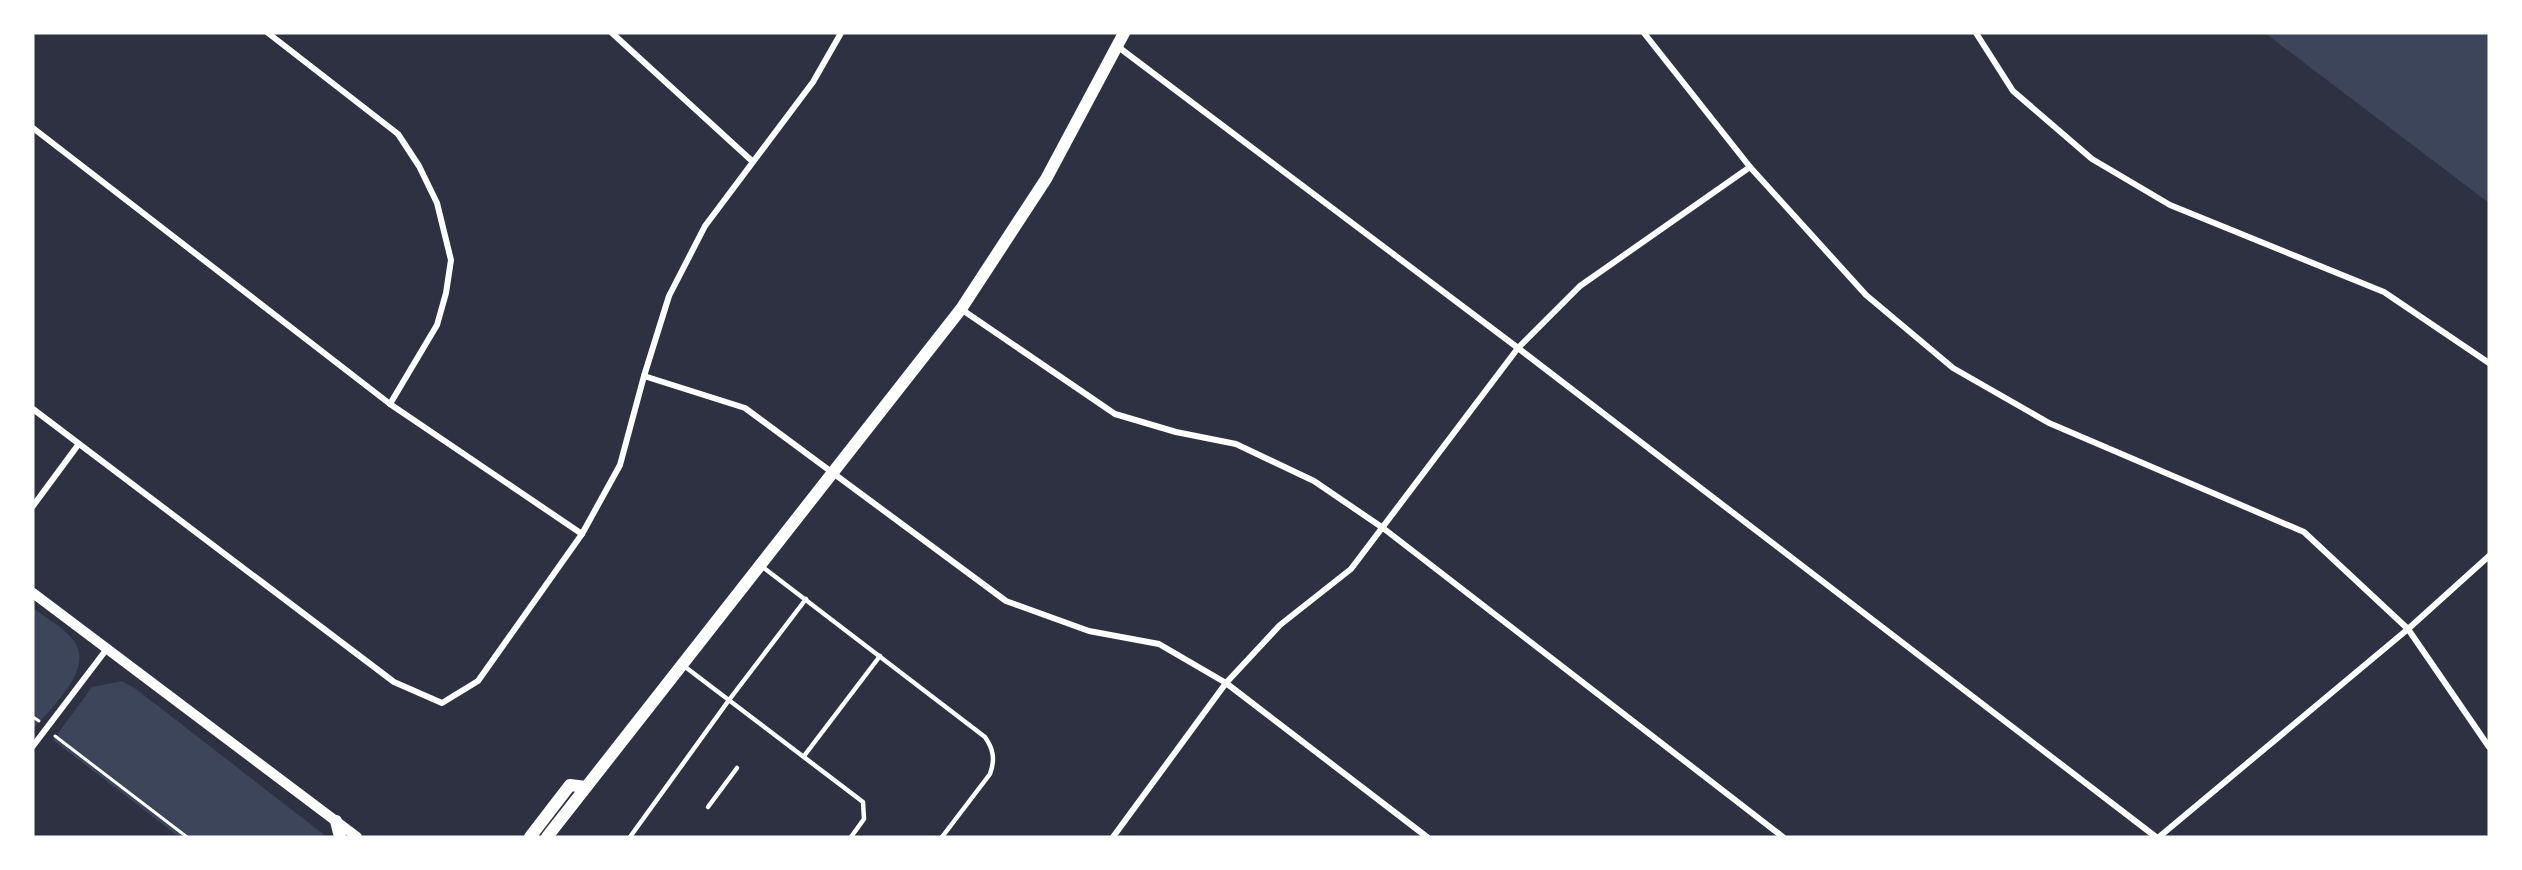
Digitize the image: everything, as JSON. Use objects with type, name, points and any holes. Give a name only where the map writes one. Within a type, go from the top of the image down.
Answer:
[{"type":"main road","points":[[549,836],[832,470],[961,309],[1046,179],[1124,33]]},
{"type":"main road","points":[[530,837],[570,785],[586,787]]},
{"type":"main road","points":[[336,821],[340,837]]},
{"type":"street","points":[[268,33],[398,134],[419,166],[437,203],[451,260],[446,293],[437,325],[390,404]]},
{"type":"street","points":[[612,33],[752,161]]},
{"type":"street","points":[[33,409],[394,682],[442,703],[478,681],[582,534],[620,465],[669,296],[705,226],[813,82],[841,33]]},
{"type":"street","points":[[1644,33],[1750,167],[1866,295],[1953,368],[2049,423],[2166,471],[2304,532],[2408,629],[2489,747]]},
{"type":"street","points":[[1976,33],[2013,91],[2092,159],[2170,205],[2384,292],[2489,363]]},
{"type":"street","points":[[1117,46],[1518,348],[2157,837],[2408,629],[2489,556]]},
{"type":"street","points":[[33,128],[390,404],[582,534]]},
{"type":"street","points":[[1113,837],[1226,683],[1280,625],[1351,569],[1518,348],[1580,286],[1750,167]]},
{"type":"street","points":[[961,309],[1072,382],[1115,414],[1176,432],[1236,444],[1314,481],[1383,528],[1784,837]]},
{"type":"street","points":[[644,376],[745,408],[832,470],[1006,601],[1089,631],[1159,644],[1226,683],[1427,837]]},
{"type":"street","points":[[33,506],[78,445]]},
{"type":"street","points":[[33,593],[357,837]]},
{"type":"street","points":[[33,746],[106,650]]},
{"type":"lane","points":[[759,564],[985,737],[993,748],[993,766],[990,774],[942,837]]},
{"type":"lane","points":[[630,837],[729,700],[806,599]]},
{"type":"lane","points":[[804,756],[880,656]]},
{"type":"lane","points":[[682,664],[863,802],[864,819],[851,837]]},
{"type":"lane","points":[[708,807],[737,768]]},
{"type":"path","points":[[33,717],[38,721]]},
{"type":"path","points":[[58,738],[187,837]]},
{"type":"shaded area","points":[[2265,33],[2489,33],[2489,203]]},
{"type":"shaded area","points":[[33,608],[70,636],[78,648],[79,660],[70,684],[35,727],[33,725]]},
{"type":"shaded area","points":[[122,681],[136,689],[327,837],[179,837],[53,740],[92,687]]}]
